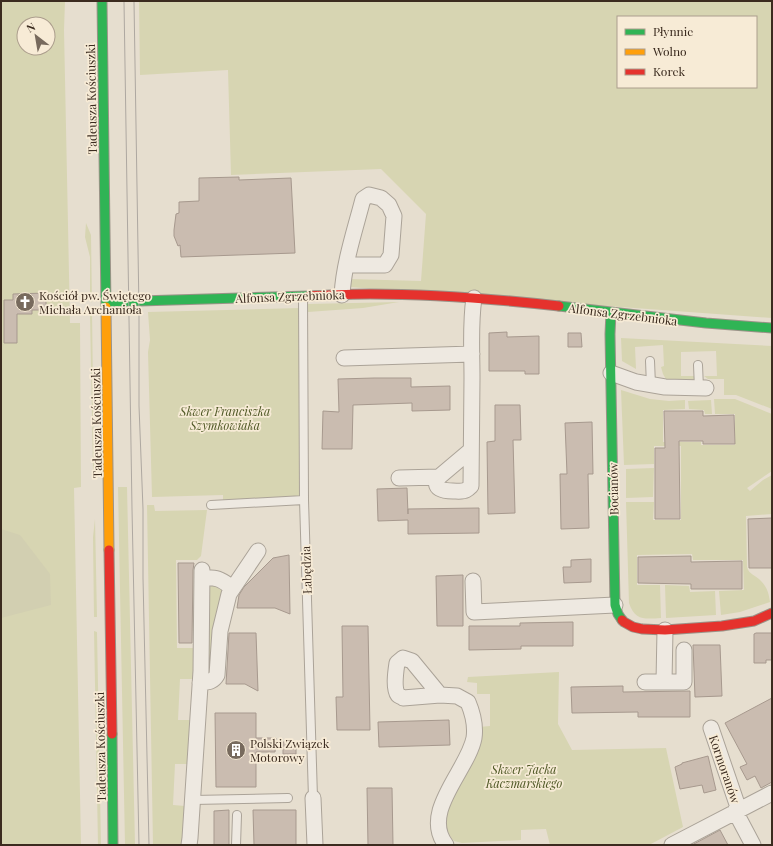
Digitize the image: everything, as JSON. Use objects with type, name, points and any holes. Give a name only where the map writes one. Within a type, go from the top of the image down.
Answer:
[{"type":"street","name":"Tadeusza Kościuszki","points":[[102,1],[113,845]]},
{"type":"street","points":[[342,295],[342,284],[346,265],[363,198],[369,195],[381,198],[389,204],[394,216],[391,255],[385,265],[346,265]]},
{"type":"street","name":"Alfonsa Zgrzebnioka","points":[[106,302],[370,294],[414,295],[474,298],[706,323],[772,328]]},
{"type":"street","points":[[471,450],[439,477],[437,484],[439,488],[444,491],[462,491],[467,490],[471,486],[472,316],[474,298]]},
{"type":"street","name":"Bocianów","points":[[611,312],[610,334],[615,605],[618,614],[624,622],[633,627],[642,630],[665,630],[722,626],[754,621],[772,613]]},
{"type":"street","points":[[344,358],[472,354]]},
{"type":"street","points":[[611,373],[636,382],[651,385],[702,388]]},
{"type":"street","points":[[399,478],[439,477]]},
{"type":"street","points":[[200,683],[209,682],[215,679],[217,675],[220,632],[229,594],[258,551]]},
{"type":"street","points":[[189,845],[200,683],[202,574],[210,578],[219,579],[233,588]]},
{"type":"street","points":[[473,581],[474,612],[615,605]]},
{"type":"street","points":[[664,682],[665,630]]},
{"type":"street","points":[[645,682],[684,682],[684,650]]},
{"type":"street","points":[[440,695],[457,696],[468,702],[474,718],[474,737],[470,751],[441,807],[438,823],[443,841],[446,845]]},
{"type":"street","name":"Kormoranów","points":[[711,728],[737,810],[752,845]]},
{"type":"street","name":"Kormoranów","points":[[672,845],[772,793]]},
{"type":"street","name":"Łabędzia","points":[[313,798],[315,845]]},
{"type":"lane","name":"Łabędzia","points":[[303,296],[304,500],[313,798]]},
{"type":"lane","points":[[650,361],[651,385]]},
{"type":"lane","points":[[698,364],[702,388]]},
{"type":"lane","points":[[211,505],[304,500]]},
{"type":"lane","points":[[193,800],[288,798]]},
{"type":"lane","points":[[236,845],[237,815]]},
{"type":"green space","points":[[1,1],[65,1],[64,30],[70,323],[80,323],[81,487],[74,488],[81,845],[1,845]]},
{"type":"green space","points":[[139,1],[772,1],[772,318],[349,287],[349,279],[421,281],[426,214],[381,169],[231,175],[228,70],[140,75]]},
{"type":"green space","points":[[86,223],[91,235],[92,303],[90,298],[90,257],[85,237]]},
{"type":"green space","points":[[399,302],[363,308],[308,312],[308,304]]},
{"type":"green space","name":"Skwer Franciszka Szymkowiaka","points":[[300,308],[301,497],[223,500],[223,495],[152,497],[148,352],[150,340],[148,312]]},
{"type":"green space","points":[[92,310],[94,471],[90,314]]},
{"type":"green space","points":[[621,338],[772,346],[772,409],[736,395],[724,395],[724,379],[708,379],[704,376],[717,376],[716,351],[681,352],[681,376],[696,376],[696,384],[667,381],[661,367],[664,366],[663,345],[635,347],[636,369],[622,361]]},
{"type":"green space","points":[[621,390],[650,399],[669,401],[685,400],[685,409],[663,410],[663,442],[701,442],[701,445],[735,445],[735,414],[715,414],[714,399],[735,399],[772,414],[772,471],[747,488],[750,491],[763,480],[772,475],[772,514],[746,516],[747,567],[749,572],[759,579],[765,586],[770,602],[740,612],[721,615],[719,591],[744,590],[743,560],[693,560],[692,554],[637,555],[637,585],[660,585],[661,618],[641,618],[631,609],[629,603],[626,502],[654,502],[653,520],[681,520],[681,446],[654,446],[654,464],[624,465]]},
{"type":"green space","points":[[711,400],[712,414],[705,414],[704,410],[689,409],[688,401]]},
{"type":"green space","points":[[654,468],[653,497],[626,498],[626,469]]},
{"type":"green space","points":[[118,487],[127,487],[135,845],[125,845]]},
{"type":"green space","points":[[147,505],[154,505],[155,511],[207,510],[201,556],[197,560],[176,560],[177,648],[197,648],[192,679],[180,679],[178,720],[190,720],[187,764],[175,764],[173,805],[185,806],[182,845],[153,845]]},
{"type":"green space","points":[[95,519],[97,617],[94,617],[93,537]]},
{"type":"green space","points":[[212,585],[222,590],[224,593],[211,672],[209,673],[207,671],[208,592]]},
{"type":"green space","points":[[665,585],[689,586],[690,592],[715,591],[716,615],[666,618]]},
{"type":"green space","points":[[94,631],[97,632],[101,845],[98,845]]},
{"type":"green space","name":"Skwer Jacka Kaczmarskiego","points":[[559,672],[558,724],[572,750],[666,748],[683,827],[649,845],[550,845],[546,829],[521,830],[521,840],[462,843],[454,841],[446,829],[444,815],[479,727],[490,726],[490,694],[477,694],[477,683],[467,682],[468,677]]},
{"type":"shaded area","points":[[1,529],[20,535],[50,574],[51,605],[1,618]]},
{"type":"building","points":[[239,177],[239,180],[291,178],[295,253],[181,257],[180,245],[178,246],[174,236],[176,214],[179,213],[179,202],[199,201],[199,178]]},
{"type":"building","name":"Kościół pw. Świętego Michała Archanioła","points":[[46,293],[46,310],[32,310],[32,314],[17,314],[17,343],[4,343],[4,300],[13,300],[13,294]]},
{"type":"building","points":[[507,332],[507,337],[539,336],[539,374],[525,374],[525,371],[489,371],[489,333]]},
{"type":"building","points":[[568,333],[581,333],[582,347],[568,347]]},
{"type":"building","points":[[411,378],[411,387],[450,386],[450,410],[412,411],[412,403],[353,405],[352,449],[322,449],[323,411],[339,412],[338,379]]},
{"type":"building","points":[[495,405],[520,405],[521,440],[513,440],[515,513],[488,514],[487,442],[495,441]]},
{"type":"building","points":[[664,411],[703,411],[703,416],[734,415],[735,444],[703,444],[703,441],[679,441],[680,519],[655,519],[655,448],[665,448]]},
{"type":"building","points":[[592,422],[593,474],[588,474],[589,528],[561,529],[560,474],[567,474],[565,423]]},
{"type":"building","points":[[407,488],[408,514],[408,509],[479,508],[479,533],[408,534],[408,520],[378,521],[377,489]]},
{"type":"building","points":[[772,518],[772,568],[749,568],[748,519]]},
{"type":"building","points":[[289,555],[290,614],[275,608],[237,608],[239,595],[244,587],[273,558]]},
{"type":"building","points":[[691,556],[691,562],[742,561],[742,589],[691,589],[691,584],[638,583],[638,557]]},
{"type":"building","points":[[591,559],[591,582],[564,583],[563,567],[571,567],[571,560]]},
{"type":"building","points":[[178,563],[194,563],[192,643],[179,643]]},
{"type":"building","points":[[463,575],[463,626],[437,626],[436,576]]},
{"type":"building","points":[[573,622],[573,646],[521,646],[521,649],[469,650],[469,626],[520,626],[520,623]]},
{"type":"building","points":[[342,626],[368,626],[370,730],[337,730],[336,697],[343,697]]},
{"type":"building","points":[[229,633],[256,633],[258,691],[245,684],[226,684]]},
{"type":"building","points":[[772,633],[772,660],[766,660],[766,663],[754,663],[754,634]]},
{"type":"building","points":[[693,645],[720,645],[722,696],[695,697]]},
{"type":"building","points":[[623,686],[623,692],[690,691],[690,717],[638,717],[638,712],[572,713],[571,687]]},
{"type":"building","points":[[772,698],[772,782],[761,788],[755,776],[747,780],[740,767],[747,764],[725,723]]},
{"type":"building","name":"Polski Związek Motorowy","points":[[215,713],[256,713],[256,738],[276,738],[275,752],[256,752],[256,787],[216,787]]},
{"type":"building","points":[[449,720],[450,745],[379,747],[378,722]]},
{"type":"building","points":[[283,742],[296,742],[296,754],[283,754]]},
{"type":"building","points":[[708,756],[716,790],[704,793],[702,785],[680,789],[675,767],[682,763]]},
{"type":"building","points":[[367,788],[392,788],[393,845],[368,845]]},
{"type":"building","points":[[229,810],[229,845],[214,845],[214,811]]},
{"type":"building","points":[[253,810],[296,810],[296,845],[254,845]]},
{"type":"building","points":[[720,830],[728,845],[692,845]]},
{"type":"tram line","points":[[124,1],[139,845]]},
{"type":"tram line","points":[[134,1],[139,406],[143,509],[143,578],[149,845]]},
{"type":"traffic: fast","points":[[102,1],[106,307]]},
{"type":"traffic: fast","points":[[106,302],[309,296]]},
{"type":"traffic: fast","points":[[559,306],[706,323],[772,328]]},
{"type":"traffic: fast","points":[[611,312],[610,334],[615,605],[622,620]]},
{"type":"traffic: fast","points":[[112,734],[113,845]]},
{"type":"traffic: slow","points":[[106,307],[109,550]]},
{"type":"traffic: jam","points":[[309,296],[362,294],[417,295],[488,299],[559,306]]},
{"type":"traffic: jam","points":[[109,550],[112,734]]},
{"type":"traffic: jam","points":[[622,620],[633,627],[665,630],[722,626],[754,621],[772,613]]},
{"type":"place","name":"Kościół pw. Świętego Michała Archanioła","points":[[25,302]]},
{"type":"place","name":"Polski Związek Motorowy","points":[[236,750]]}]
